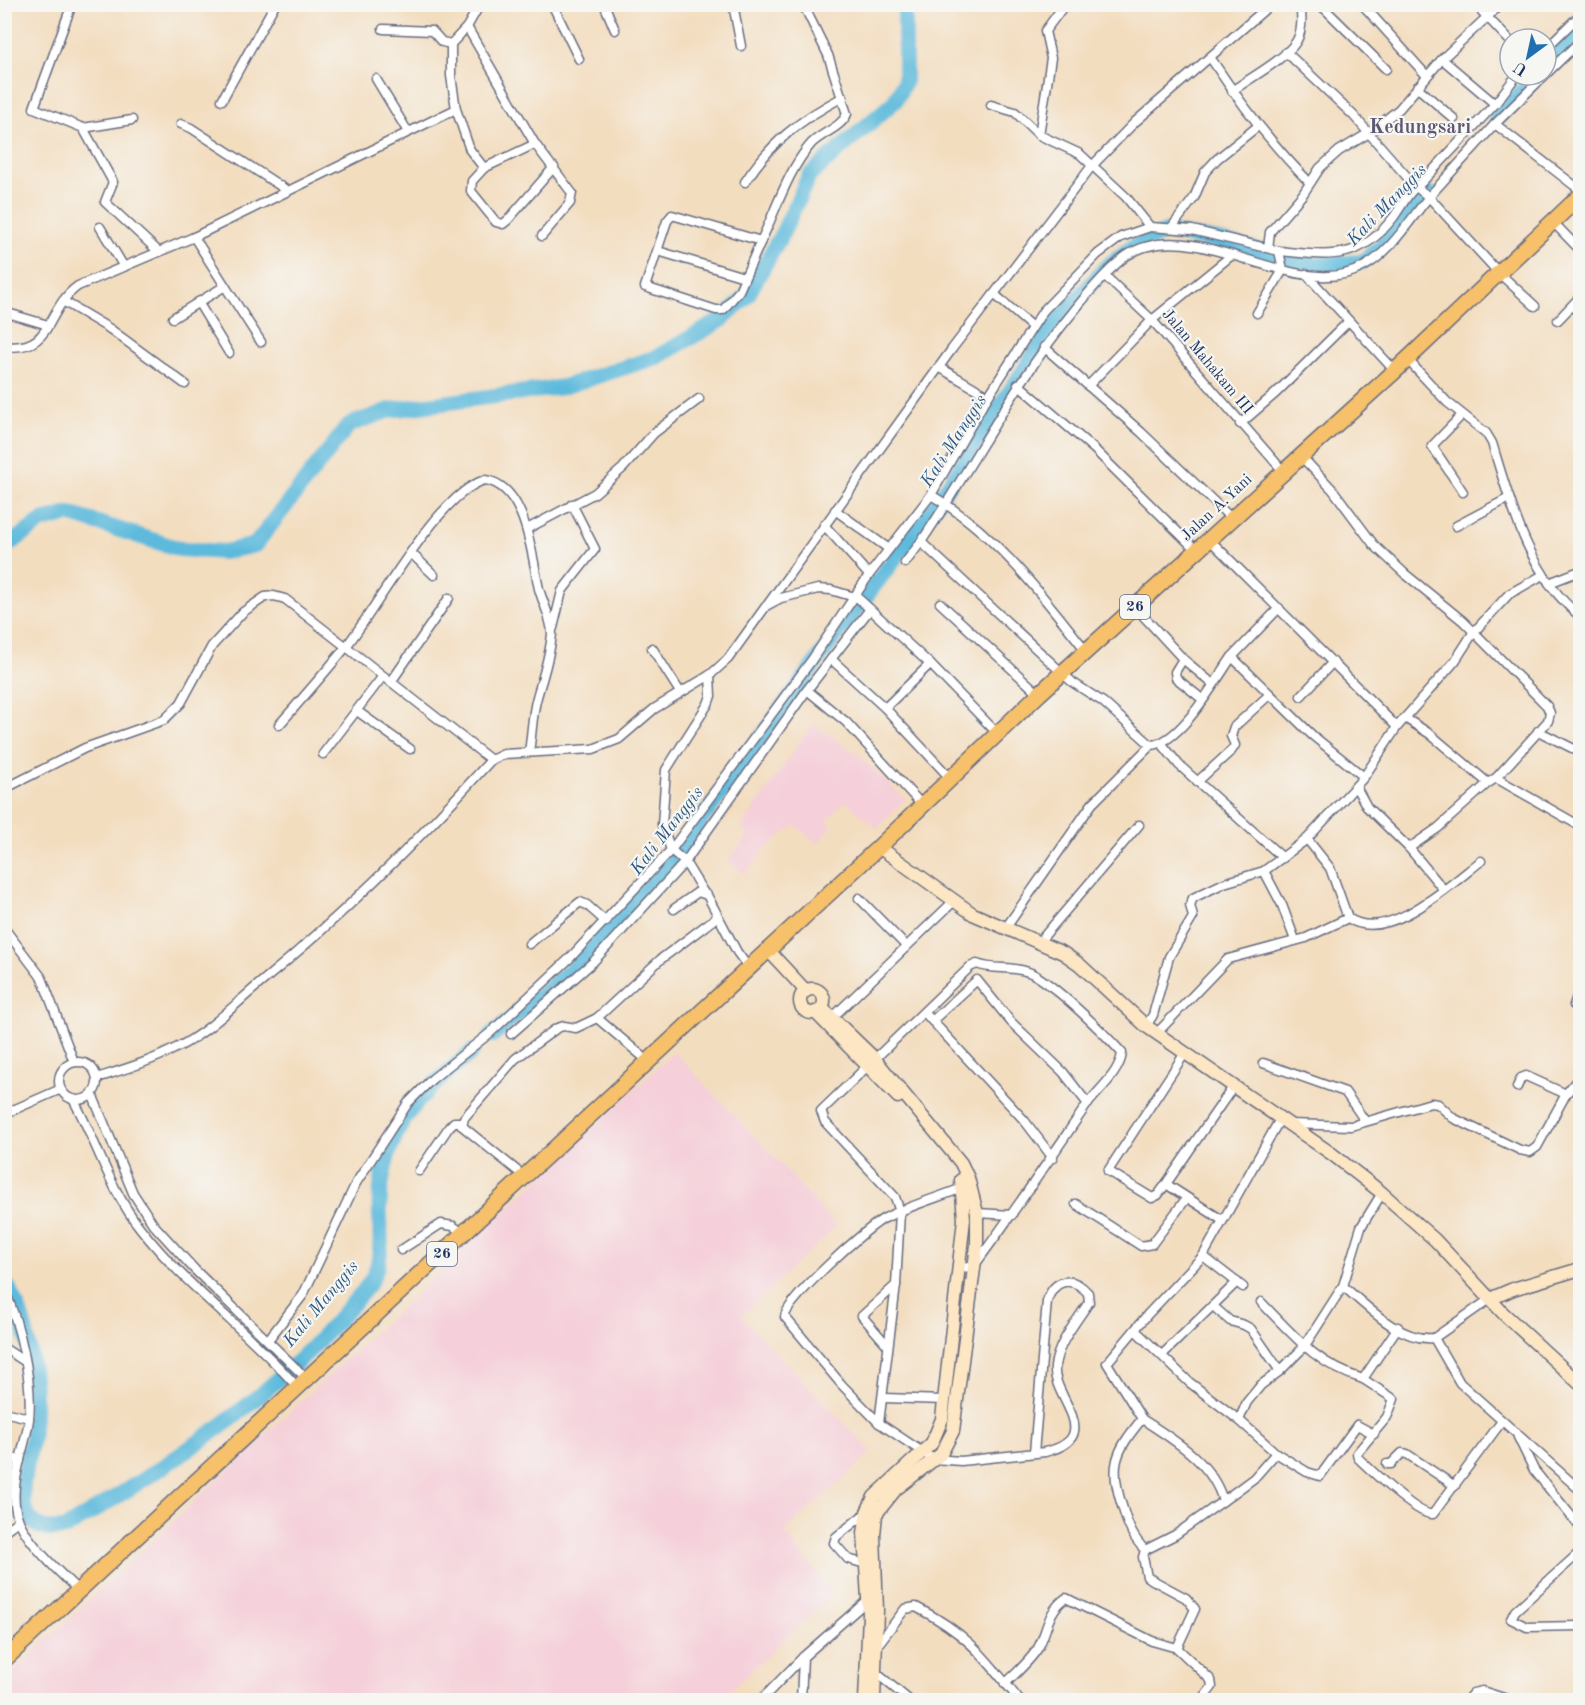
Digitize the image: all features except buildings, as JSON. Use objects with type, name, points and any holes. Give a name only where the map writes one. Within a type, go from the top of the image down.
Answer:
[{"type":"highway","name":"Jalan A.Yani","points":[[879,847],[1039,694],[1407,359],[1581,196]]},
{"type":"highway","name":"26","points":[[4,1660],[80,1592],[299,1380],[464,1234],[879,847]]},
{"type":"street","points":[[72,4],[34,105],[36,111],[83,128],[132,120]]},
{"type":"street","points":[[222,100],[275,4]]},
{"type":"street","points":[[480,4],[467,27],[451,44],[451,76],[456,109],[470,150],[484,168]]},
{"type":"street","points":[[552,4],[579,59]]},
{"type":"street","points":[[604,4],[615,30]]},
{"type":"street","points":[[733,4],[741,46]]},
{"type":"street","points":[[761,241],[672,215],[667,221],[645,282],[647,289],[716,310],[723,310],[734,299],[801,158],[812,143],[846,118],[848,110],[828,55],[803,4]]},
{"type":"street","points":[[1039,135],[1051,58],[1045,31],[1065,4]]},
{"type":"street","points":[[97,1078],[144,1063],[181,1046],[214,1022],[335,921],[428,830],[491,759],[504,754],[593,749],[619,739],[680,692],[710,675],[728,659],[939,367],[1091,167],[1135,122],[1270,4]]},
{"type":"street","points":[[1317,4],[1325,9],[1386,69]]},
{"type":"street","points":[[1362,4],[1427,76]]},
{"type":"street","points":[[1475,4],[1498,27]]},
{"type":"street","points":[[1268,248],[1270,232],[1320,168],[1339,151],[1369,133],[1399,109],[1442,59],[1501,4]]},
{"type":"street","points":[[1232,91],[1286,52],[1297,41],[1302,17],[1300,5]]},
{"type":"street","points":[[1558,37],[1581,15]]},
{"type":"street","points":[[467,27],[535,144],[570,189],[572,200],[542,236]]},
{"type":"street","points":[[383,29],[432,32],[442,42],[451,44]]},
{"type":"street","points":[[1558,62],[1581,41]]},
{"type":"street","points":[[1286,52],[1369,133],[1417,188],[1429,197],[1499,273],[1535,306]]},
{"type":"street","points":[[1210,57],[1258,126],[1310,183]]},
{"type":"street","points":[[1442,59],[1495,104]]},
{"type":"street","points":[[376,79],[408,132]]},
{"type":"street","points":[[1417,87],[1454,119]]},
{"type":"street","points":[[268,1340],[303,1295],[356,1183],[408,1103],[432,1079],[490,1033],[606,922],[672,851],[856,597],[869,575],[931,496],[1031,326],[1073,277],[1121,237],[1150,227],[1172,227],[1280,252],[1330,256],[1351,253],[1377,235],[1508,87]]},
{"type":"street","points":[[905,563],[946,504],[1018,384],[1044,346],[1105,276],[1126,256],[1149,245],[1170,242],[1306,274],[1334,275],[1363,267],[1387,248],[1429,197],[1532,87]]},
{"type":"street","points":[[745,182],[781,136],[812,113],[843,97]]},
{"type":"street","points":[[991,105],[1015,112],[1039,135],[1080,154],[1091,167],[1126,197],[1150,227]]},
{"type":"street","points":[[4,346],[20,349],[36,344],[63,301],[78,286],[194,237],[456,109]]},
{"type":"street","points":[[181,124],[208,138],[288,191]]},
{"type":"street","points":[[1495,124],[1581,190]]},
{"type":"street","points":[[1172,227],[1194,198],[1205,172],[1217,159],[1258,126]]},
{"type":"street","points":[[83,128],[113,182],[105,202],[159,252]]},
{"type":"street","points":[[535,144],[484,168],[472,181],[471,190],[500,224],[508,220],[554,167]]},
{"type":"street","points":[[1553,222],[1581,250]]},
{"type":"street","points":[[100,227],[124,267]]},
{"type":"street","points":[[194,237],[261,342]]},
{"type":"street","points":[[658,251],[744,277]]},
{"type":"street","points":[[1257,313],[1283,269],[1280,252]]},
{"type":"street","points":[[1088,386],[1152,320],[1232,255]]},
{"type":"street","points":[[1306,274],[1395,370]]},
{"type":"street","name":"Jalan Mahakam III","points":[[1105,276],[1152,320],[1283,471]]},
{"type":"street","points":[[173,318],[225,285]]},
{"type":"street","points":[[994,294],[1031,326]]},
{"type":"street","points":[[1558,320],[1581,297]]},
{"type":"street","points":[[63,301],[110,329],[185,384]]},
{"type":"street","points":[[198,302],[229,353]]},
{"type":"street","points":[[4,312],[48,325]]},
{"type":"street","points":[[1240,424],[1276,393],[1349,321]]},
{"type":"street","points":[[1044,346],[1231,518]]},
{"type":"street","points":[[1407,359],[1462,415],[1486,433],[1513,513],[1543,575],[1581,616]]},
{"type":"street","points":[[939,367],[988,396]]},
{"type":"street","points":[[1018,384],[1095,449],[1197,551]]},
{"type":"street","points":[[527,529],[595,493],[623,468],[654,433],[699,399]]},
{"type":"street","points":[[1462,415],[1432,446],[1463,492]]},
{"type":"street","points":[[1300,455],[1333,490],[1374,545],[1473,633],[1547,706],[1550,713],[1548,721],[1492,781],[1438,828],[1409,848]]},
{"type":"street","points":[[279,725],[345,648],[445,507],[473,484],[485,480],[496,484],[514,501],[527,529],[552,632]]},
{"type":"street","points":[[931,496],[946,504],[991,540],[1044,598],[1087,652]]},
{"type":"street","points":[[1456,526],[1509,498]]},
{"type":"street","points":[[529,752],[537,696],[545,676],[562,591],[595,549],[572,504]]},
{"type":"street","points":[[835,510],[889,549]]},
{"type":"street","points":[[824,525],[869,575]]},
{"type":"street","points":[[1209,539],[1398,727]]},
{"type":"street","points":[[921,542],[1075,685],[1103,702],[1151,745]]},
{"type":"street","points":[[411,554],[434,575]]},
{"type":"street","points":[[1549,583],[1581,571]]},
{"type":"street","points":[[1146,1026],[1153,1015],[1168,957],[1193,917],[1190,905],[1193,898],[1224,883],[1264,871],[1307,839],[1356,787],[1398,727],[1455,661],[1473,633],[1509,594],[1543,575]]},
{"type":"street","points":[[766,606],[781,598],[818,590],[856,597],[930,664],[997,733]]},
{"type":"street","points":[[4,789],[85,748],[164,720],[181,703],[212,646],[243,612],[265,597],[285,599],[345,648],[491,759]]},
{"type":"street","points":[[323,754],[357,711],[387,679],[449,598]]},
{"type":"street","points":[[940,603],[1039,694]]},
{"type":"street","points":[[1135,607],[1183,659],[1213,684]]},
{"type":"street","points":[[511,1034],[593,962],[684,862],[868,608]]},
{"type":"street","points":[[1005,929],[1092,804],[1151,745],[1162,744],[1185,723],[1232,657],[1279,608]]},
{"type":"street","points":[[652,648],[680,692]]},
{"type":"street","points":[[1232,657],[1269,695],[1364,777]]},
{"type":"street","points":[[831,659],[885,708],[951,779]]},
{"type":"street","points":[[1183,659],[1175,672],[1176,678],[1202,699]]},
{"type":"street","points":[[1301,696],[1333,662]]},
{"type":"street","points":[[885,708],[930,664]]},
{"type":"street","points":[[710,675],[711,696],[708,705],[666,770],[662,825],[672,851],[684,862],[709,898],[717,917],[748,967]]},
{"type":"street","points":[[807,690],[846,722],[922,806]]},
{"type":"street","points":[[1197,782],[1232,750],[1234,745],[1231,736],[1234,727],[1269,695]]},
{"type":"street","points":[[357,711],[410,749]]},
{"type":"street","points":[[1405,718],[1492,781],[1579,821]]},
{"type":"street","points":[[1538,731],[1581,752]]},
{"type":"street","points":[[1162,744],[1197,782],[1283,858]]},
{"type":"street","points":[[1356,787],[1367,807],[1409,848],[1444,890]]},
{"type":"street","points":[[1039,942],[1139,825]]},
{"type":"street","points":[[1307,839],[1330,868],[1348,918],[1358,924],[1373,926],[1419,909],[1481,861]]},
{"type":"street","points":[[879,847],[953,902],[1005,929],[1039,942],[1079,964],[1146,1026],[1284,1121],[1382,1193],[1435,1240],[1490,1299],[1581,1384]]},
{"type":"street","points":[[1264,871],[1282,906],[1295,940]]},
{"type":"street","points":[[674,909],[698,892],[704,893]]},
{"type":"street","points":[[859,898],[906,946]]},
{"type":"street","points":[[529,944],[580,902],[587,905],[606,922]]},
{"type":"street","points":[[834,1016],[953,902]]},
{"type":"street","points":[[419,1172],[449,1127],[454,1122],[462,1122],[515,1059],[557,1028],[564,1026],[573,1029],[597,1018],[661,959],[717,917]]},
{"type":"street","points":[[1157,1033],[1228,959],[1306,938],[1348,918]]},
{"type":"street","points":[[4,928],[42,978],[74,1062]]},
{"type":"street","points":[[767,949],[806,991]]},
{"type":"street","points":[[879,1423],[884,1398],[896,1285],[900,1212],[895,1197],[820,1114],[823,1106],[973,965],[986,968],[1009,967],[1031,973],[1107,1036],[1122,1053],[1121,1062],[1088,1104],[1053,1158],[974,1266],[958,1269]]},
{"type":"street","points":[[932,1021],[977,980],[986,968]]},
{"type":"street","points":[[977,980],[1011,1022],[1063,1072],[1088,1104]]},
{"type":"street","points":[[1581,988],[1574,1005],[1581,1011]]},
{"type":"street","points":[[819,1010],[825,1000],[821,992],[814,989],[806,991],[801,997],[801,1005],[807,1011],[819,1010],[834,1016],[950,1157],[956,1167],[962,1188],[964,1219],[944,1400],[938,1433],[928,1455],[876,1514],[871,1566],[875,1649],[874,1701]]},
{"type":"street","points":[[819,1010],[871,1061],[961,1163],[977,1213],[974,1266],[953,1431],[941,1454],[928,1455],[874,1497],[867,1512],[864,1533],[871,1566]]},
{"type":"street","points":[[924,1012],[1024,1120],[1053,1158]]},
{"type":"street","points":[[597,1018],[613,1034],[648,1061]]},
{"type":"street","points":[[1185,1053],[1108,1171],[1152,1198],[1158,1195],[1233,1087]]},
{"type":"street","points":[[97,1078],[86,1063],[74,1062],[60,1072],[61,1089],[73,1099],[91,1132],[121,1201],[140,1229],[186,1280],[274,1362],[299,1380]]},
{"type":"street","points":[[1263,1063],[1345,1092],[1365,1121]]},
{"type":"street","points":[[1517,1087],[1521,1077],[1526,1076],[1566,1094]]},
{"type":"street","points":[[1284,1121],[1352,1126],[1431,1103],[1438,1104],[1459,1121],[1520,1150],[1530,1152],[1537,1147],[1566,1094],[1581,1076]]},
{"type":"street","points":[[97,1078],[92,1094],[116,1156],[142,1208],[188,1262],[284,1356],[299,1380]]},
{"type":"street","points":[[4,1114],[61,1089]]},
{"type":"street","points":[[73,1099],[83,1099],[92,1094]]},
{"type":"street","points":[[1223,1501],[1214,1479],[1184,1446],[1142,1419],[1107,1365],[1135,1330],[1203,1256],[1222,1220],[1284,1121]]},
{"type":"street","points":[[462,1122],[464,1128],[525,1177]]},
{"type":"street","points":[[1166,1184],[1186,1199],[1222,1220]]},
{"type":"street","points":[[962,1188],[884,1218],[852,1242],[784,1312],[787,1322],[879,1423],[928,1455],[961,1461],[1034,1453],[1059,1447],[1068,1442],[1075,1427],[1072,1412],[1054,1377],[1054,1369],[1059,1350],[1090,1297],[1084,1288],[1065,1280],[1055,1285],[1047,1301],[1034,1453]]},
{"type":"street","points":[[1239,1420],[1247,1402],[1261,1385],[1280,1371],[1304,1347],[1343,1286],[1361,1227],[1382,1193]]},
{"type":"street","points":[[1076,1204],[1147,1247],[1152,1244],[1186,1199]]},
{"type":"street","points":[[977,1213],[1012,1215]]},
{"type":"street","points":[[401,1250],[441,1224],[453,1226],[464,1234]]},
{"type":"street","points":[[1163,1354],[1213,1306],[1240,1285],[1203,1256]]},
{"type":"street","points":[[1343,1286],[1398,1327],[1416,1337],[1434,1338],[1490,1299],[1513,1288],[1581,1269]]},
{"type":"street","points":[[888,1346],[862,1316],[896,1285]]},
{"type":"street","points":[[4,1289],[13,1309],[28,1376],[29,1418],[14,1495],[18,1521],[47,1560],[80,1592]]},
{"type":"street","points":[[1261,1302],[1304,1347],[1340,1372],[1364,1379],[1394,1399],[1387,1417],[1357,1453],[1358,1458],[1424,1513],[1433,1514],[1502,1420]]},
{"type":"street","points":[[224,1317],[232,1306]]},
{"type":"street","points":[[1213,1306],[1230,1322],[1251,1329],[1280,1371]]},
{"type":"street","points":[[1364,1379],[1398,1327]]},
{"type":"street","points":[[1135,1330],[1163,1354],[1189,1382],[1239,1420],[1276,1453],[1307,1472],[1320,1476],[1357,1425],[1374,1434]]},
{"type":"street","points":[[1434,1338],[1460,1383],[1581,1490]]},
{"type":"street","points":[[4,1348],[24,1360]]},
{"type":"street","points":[[884,1398],[944,1400]]},
{"type":"street","points":[[4,1412],[29,1418]]},
{"type":"street","points":[[1142,1419],[1118,1451],[1114,1482],[1134,1539],[1144,1553],[1145,1571],[1152,1582],[1186,1598],[1195,1609],[1177,1648]]},
{"type":"street","points":[[1515,1433],[1534,1470],[1581,1527]]},
{"type":"street","points":[[1144,1553],[1175,1535],[1254,1478],[1276,1453]]},
{"type":"street","points":[[1387,1464],[1391,1464],[1401,1453],[1407,1454],[1455,1486]]},
{"type":"street","points":[[4,1454],[20,1461]]},
{"type":"street","points":[[4,1493],[14,1495]]},
{"type":"street","points":[[867,1512],[836,1537],[834,1543],[848,1559],[871,1566]]},
{"type":"street","points":[[4,1531],[18,1521]]},
{"type":"street","points":[[1581,1552],[1515,1611],[1511,1619],[1527,1627],[1581,1626]]},
{"type":"street","points":[[761,1701],[803,1657],[872,1598]]},
{"type":"street","points":[[865,1701],[872,1598]]},
{"type":"street","points":[[1005,1684],[1036,1650],[1046,1623],[1055,1608],[1066,1598],[1152,1641],[1177,1648],[1212,1680],[1212,1687],[1202,1701]]},
{"type":"street","points":[[875,1649],[905,1609],[916,1606],[969,1640],[1019,1701]]},
{"type":"street","points":[[801,1701],[803,1657]]},
{"type":"street","points":[[875,1672],[909,1701]]},
{"type":"street","points":[[1467,1701],[1477,1691],[1510,1701]]},
{"type":"shaded area","points":[[812,724],[857,754],[905,799],[877,828],[845,801],[827,821],[832,826],[817,844],[795,825],[766,848],[745,874],[728,861],[749,834],[741,828]]},
{"type":"shaded area","points":[[674,1052],[782,1165],[836,1226],[741,1316],[872,1452],[784,1532],[833,1594],[720,1700],[5,1700],[5,1679]]},
{"type":"waterway","points":[[4,548],[42,521],[69,514],[180,549],[224,552],[255,545],[349,425],[390,410],[563,387],[657,357],[723,319],[747,296],[783,232],[809,176],[895,101],[905,81],[905,4]]},
{"type":"waterway","name":"Kali Manggis","points":[[1558,53],[1580,30]]},
{"type":"waterway","name":"Kali Manggis","points":[[1497,118],[1526,87]]},
{"type":"waterway","name":"Kali Manggis","points":[[492,1035],[578,964],[665,870],[830,643],[933,509],[1052,327],[1106,267],[1132,247],[1166,232],[1224,242],[1314,265],[1362,262],[1381,246],[1429,193]]},
{"type":"waterway","name":"Kali Manggis","points":[[4,1281],[21,1315],[33,1378],[34,1419],[24,1480],[24,1505],[30,1519],[39,1527],[66,1528],[177,1457],[248,1405],[313,1347],[360,1295],[369,1284],[378,1263],[380,1195],[390,1148],[409,1112],[436,1082],[472,1052]]},
{"type":"district","name":"Kedungsari","points":[[1420,128]]}]
